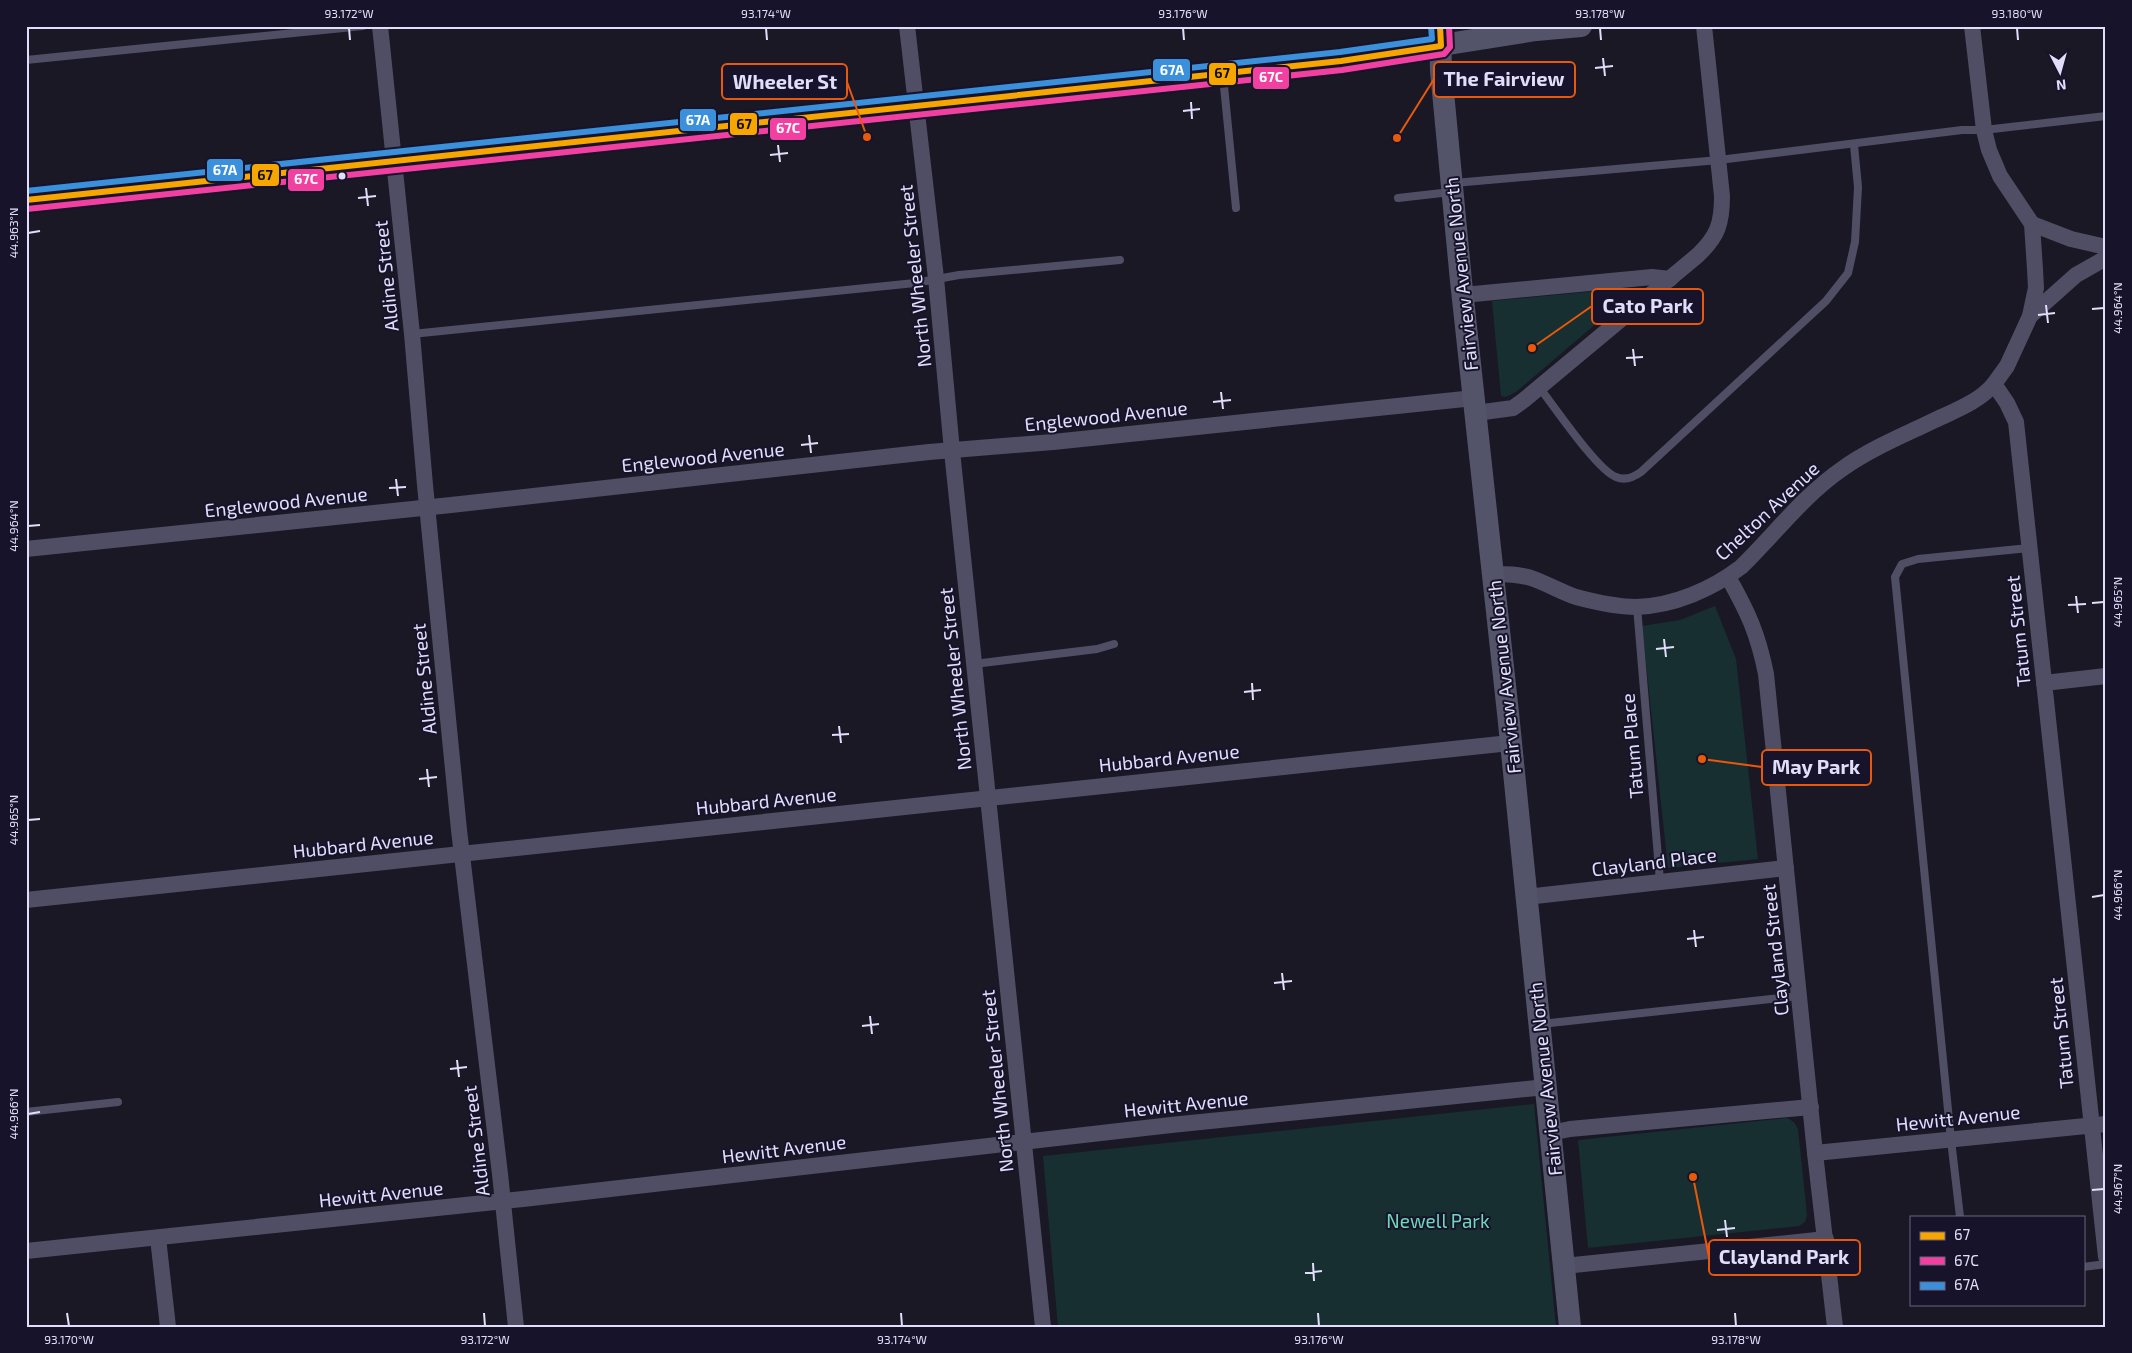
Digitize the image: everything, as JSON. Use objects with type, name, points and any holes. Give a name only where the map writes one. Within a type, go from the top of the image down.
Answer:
[{"type":"street","name":"Aldine Street","points":[[380,26],[462,854],[516,1327]]},
{"type":"street","name":"North Wheeler Street","points":[[907,26],[936,278],[952,451],[1043,1327]]},
{"type":"street","points":[[26,200],[1340,61],[1441,36],[1581,26]]},
{"type":"street","name":"Englewood Avenue","points":[[26,549],[919,453],[1475,406],[1513,408],[1704,250],[1718,230],[1722,217],[1722,196],[1704,26]]},
{"type":"street","points":[[1972,26],[1984,130],[1989,150],[2000,176],[2032,224],[2036,288],[2030,316],[2008,366],[1994,384]]},
{"type":"street","name":"Fairview Avenue North","points":[[1441,36],[1441,71],[1463,295],[1570,1327]]},
{"type":"street","points":[[2032,224],[2071,239],[2106,247]]},
{"type":"street","points":[[2030,316],[2076,276],[2106,258]]},
{"type":"street","points":[[1463,295],[1652,277],[1670,279]]},
{"type":"street","name":"Tatum Street","points":[[1994,384],[2008,403],[2016,422],[2044,683],[2099,1124],[2106,1257]]},
{"type":"street","name":"Chelton Avenue","points":[[1493,574],[1517,574],[1575,596],[1606,604],[1637,607],[1690,596],[1728,577],[1744,564],[1816,489],[1842,469],[1877,447],[1965,406],[1989,390],[1994,384]]},
{"type":"street","name":"Clayland Street","points":[[1728,577],[1746,609],[1759,640],[1766,674],[1812,1107],[1815,1153],[1836,1327]]},
{"type":"street","points":[[2044,683],[2106,676]]},
{"type":"street","name":"Hubbard Avenue","points":[[26,900],[1510,743]]},
{"type":"street","name":"Clayland Place","points":[[1526,897],[1786,868]]},
{"type":"street","name":"Hewitt Avenue","points":[[26,1252],[503,1201],[1023,1142],[1546,1087]]},
{"type":"street","points":[[1551,1133],[1570,1129],[1812,1107]]},
{"type":"street","name":"Hewitt Avenue","points":[[1815,1153],[2099,1124]]},
{"type":"street","points":[[158,1238],[168,1327]]},
{"type":"street","points":[[1564,1266],[1826,1239]]},
{"type":"lane","points":[[26,60],[364,26]]},
{"type":"lane","points":[[1223,73],[1236,208]]},
{"type":"lane","points":[[1398,198],[1453,187],[1719,160],[1854,145],[1962,130],[1984,130],[2106,116]]},
{"type":"lane","points":[[1539,387],[1602,468],[1617,478],[1631,478],[1641,472],[1826,301],[1848,273],[1855,242],[1858,188],[1854,145]]},
{"type":"lane","points":[[412,334],[916,283],[936,278],[1120,260]]},
{"type":"lane","points":[[1960,1216],[1895,577],[1902,564],[1918,559],[2029,548]]},
{"type":"lane","name":"Tatum Place","points":[[1637,607],[1660,881]]},
{"type":"lane","points":[[974,664],[1097,649],[1114,644]]},
{"type":"lane","points":[[1539,1024],[1799,996]]},
{"type":"lane","points":[[26,1112],[118,1102]]},
{"type":"lane","points":[[2084,1267],[2106,1264]]},
{"type":"green space","points":[[1619,289],[1623,291],[1624,298],[1619,304],[1516,392],[1506,397],[1501,396],[1492,301]]},
{"type":"green space","points":[[1715,606],[1736,659],[1758,859],[1668,868],[1642,626],[1680,620]]},
{"type":"green space","name":"Newell Park","points":[[1534,1104],[1556,1327],[1058,1327],[1043,1156]]},
{"type":"green space","points":[[1787,1118],[1794,1122],[1798,1129],[1807,1215],[1805,1222],[1799,1226],[1588,1248],[1578,1140]]},
{"type":"transit line","name":"67A","points":[[26,191],[1340,52],[1432,39],[1431,26]]},
{"type":"transit line","name":"67","points":[[26,200],[1341,61],[1441,46],[1440,26]]},
{"type":"transit line","name":"67C","points":[[27,209],[1342,70],[1444,54],[1450,47],[1449,26]]},
{"type":"place","name":"Wheeler St","points":[[867,137]]},
{"type":"place","name":"The Fairview","points":[[1397,138]]},
{"type":"place","name":"Cato Park","points":[[1532,348]]},
{"type":"place","name":"May Park","points":[[1702,759]]},
{"type":"place","name":"Clayland Park","points":[[1693,1177]]}]
